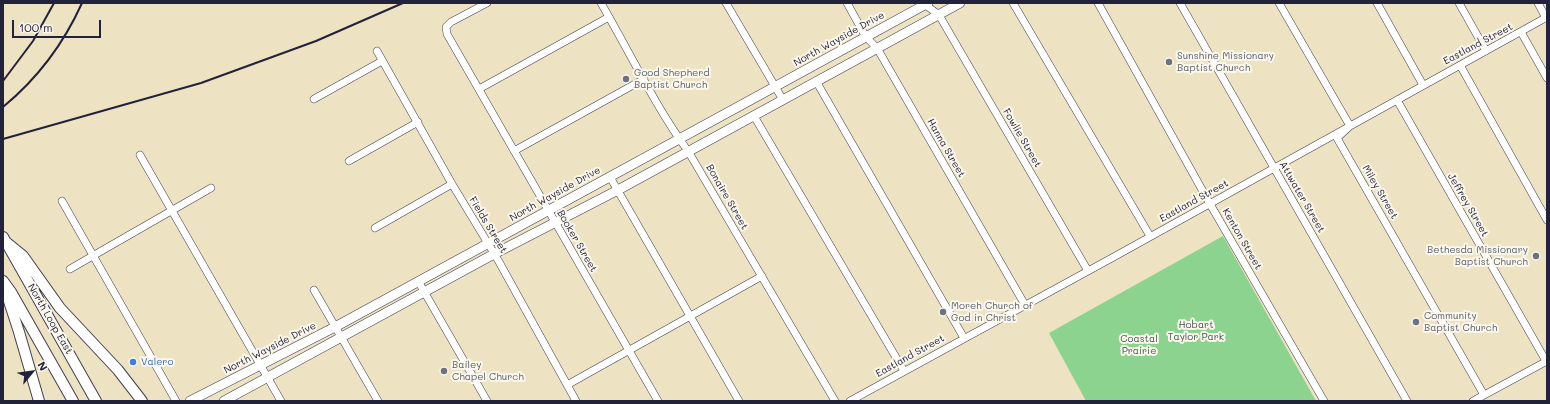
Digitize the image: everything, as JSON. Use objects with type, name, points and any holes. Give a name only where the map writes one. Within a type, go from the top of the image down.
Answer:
[{"type":"highway","name":"North Loop East","points":[[5,240],[96,401]]},
{"type":"highway","points":[[5,240],[23,256],[60,308],[118,370],[142,401]]},
{"type":"highway","name":"North Loop East","points":[[3,281],[11,292],[73,401]]},
{"type":"highway","points":[[3,284],[19,332],[38,401]]},
{"type":"main road","points":[[224,401],[555,221],[618,190],[960,3]]},
{"type":"main road","name":"North Wayside Drive","points":[[190,401],[335,327],[925,4]]},
{"type":"street","name":"Booker Street","points":[[487,3],[451,22],[446,27],[447,34],[658,401]]},
{"type":"street","name":"Bonaire Street","points":[[601,3],[644,79],[835,401]]},
{"type":"street","points":[[726,3],[783,100]]},
{"type":"street","name":"Hanna Street","points":[[847,3],[866,37],[877,48],[1025,305]]},
{"type":"street","points":[[1013,3],[1150,236]]},
{"type":"street","name":"Kenton Street","points":[[1098,3],[1210,204],[1324,401]]},
{"type":"street","name":"Attwater Street","points":[[1180,3],[1407,401]]},
{"type":"street","points":[[1279,3],[1350,126]]},
{"type":"street","points":[[1377,3],[1424,85]]},
{"type":"street","points":[[1459,3],[1486,51]]},
{"type":"street","points":[[1538,3],[1547,17]]},
{"type":"street","points":[[925,4],[939,15]]},
{"type":"street","name":"Fowlie Street","points":[[939,15],[1088,271]]},
{"type":"street","points":[[478,89],[609,17]]},
{"type":"street","name":"Eastland Street","points":[[850,401],[1547,17]]},
{"type":"street","points":[[1521,32],[1547,78]]},
{"type":"street","name":"Fields Street","points":[[377,51],[452,184],[494,254],[576,401]]},
{"type":"street","points":[[314,99],[382,60]]},
{"type":"street","points":[[1460,65],[1547,220]]},
{"type":"street","points":[[514,151],[644,79]]},
{"type":"street","points":[[816,81],[964,338]]},
{"type":"street","name":"Jeffrey Street","points":[[1397,100],[1547,361]]},
{"type":"street","points":[[754,116],[904,371]]},
{"type":"street","points":[[349,161],[418,122]]},
{"type":"street","name":"Miley Street","points":[[1350,126],[1337,138],[1484,396]]},
{"type":"street","points":[[140,155],[281,401]]},
{"type":"street","points":[[610,177],[739,401]]},
{"type":"street","points":[[375,228],[452,184]]},
{"type":"street","points":[[70,269],[172,212],[211,188]]},
{"type":"street","points":[[62,201],[176,401]]},
{"type":"street","points":[[567,386],[762,276]]},
{"type":"street","points":[[418,281],[488,401]]},
{"type":"street","points":[[314,290],[378,401]]},
{"type":"street","points":[[1473,401],[1547,361]]},
{"type":"green space","name":"Hobart Taylor Park","points":[[1223,236],[1316,401],[1086,401],[1049,333]]},
{"type":"railway","points":[[3,81],[33,41],[54,3]]},
{"type":"railway","points":[[3,107],[27,85],[48,60],[67,32],[82,3]]},
{"type":"railway","points":[[3,139],[201,83],[316,41],[403,3]]},
{"type":"place","name":"Sunshine Missionary Baptist Church","points":[[1169,62]]},
{"type":"place","name":"Good Shepherd Baptist Church","points":[[626,79]]},
{"type":"place","name":"Bethesda Missionary Baptist Church","points":[[1536,256]]},
{"type":"place","name":"Moreh Church of God in Christ","points":[[943,312]]},
{"type":"place","name":"Community Baptist Church","points":[[1416,322]]},
{"type":"place","name":"Valero","points":[[133,362]]},
{"type":"place","name":"Bailey Chapel Church","points":[[444,371]]},
{"type":"park label","name":"Coastal Prairie","points":[[1139,344]]}]
